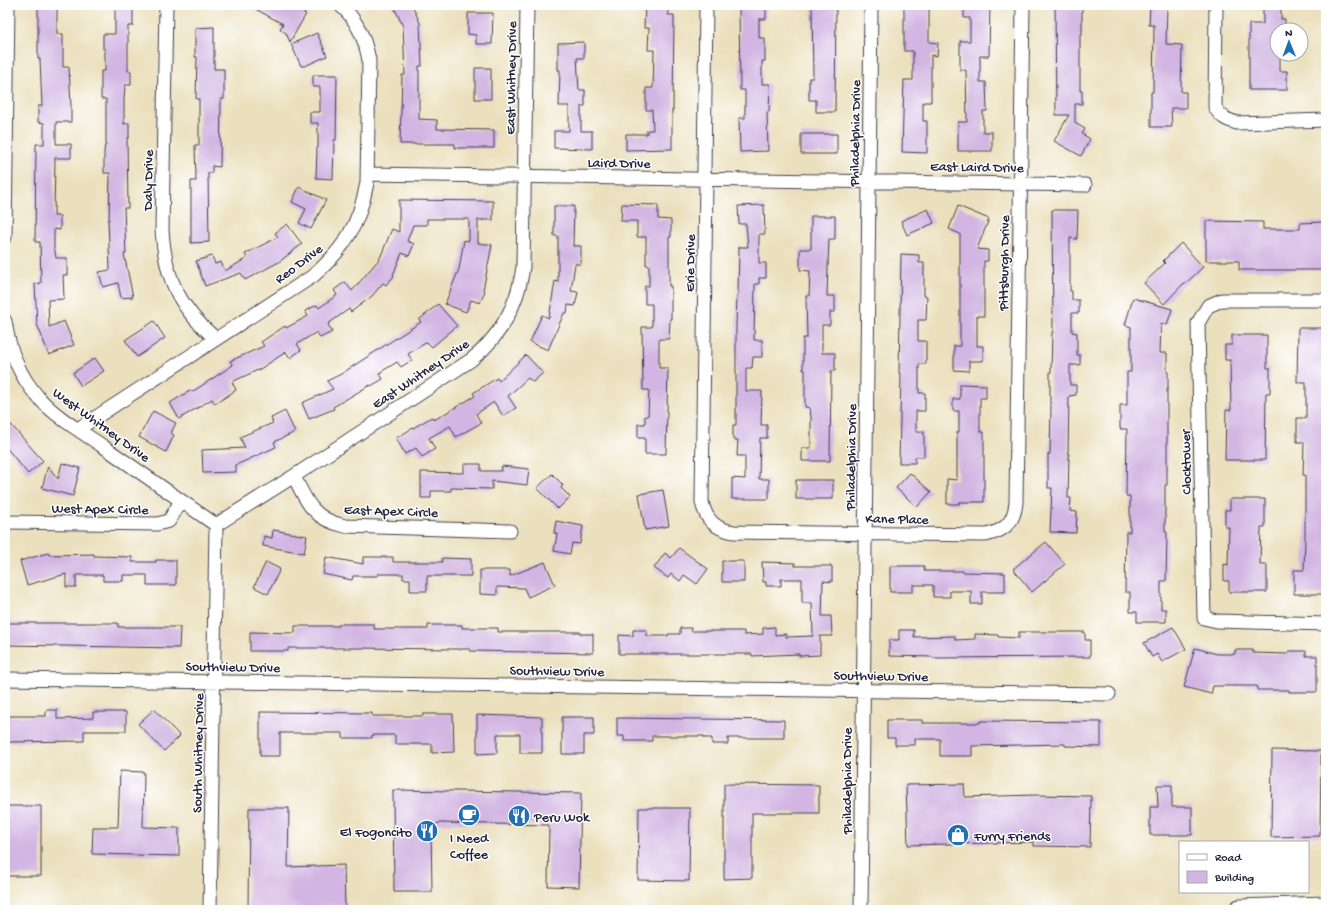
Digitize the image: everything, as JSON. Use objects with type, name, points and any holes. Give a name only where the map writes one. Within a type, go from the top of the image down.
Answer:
[{"type":"main road","points":[[1240,910],[1326,907]]},
{"type":"street","points":[[5,237],[8,5]]},
{"type":"street","name":"Daly Drive","points":[[166,5],[162,230],[164,250],[171,279],[179,297],[195,319],[216,339]]},
{"type":"street","name":"Reo Drive","points":[[78,429],[313,276],[335,255],[347,239],[363,203],[368,174],[369,60],[360,31],[350,14],[340,5]]},
{"type":"street","name":"East Whitney Drive","points":[[216,525],[294,476],[471,360],[479,354],[496,335],[509,314],[517,296],[523,267],[527,5]]},
{"type":"street","name":"Erie Drive","points":[[706,5],[704,174],[706,179],[702,502],[704,511],[709,520]]},
{"type":"street","name":"Philadelphia Drive","points":[[861,910],[871,5]]},
{"type":"street","name":"Pittsburgh Drive","points":[[1011,521],[1015,512],[1016,503],[1023,5]]},
{"type":"street","points":[[1216,5],[1215,108],[1219,115],[1227,120],[1237,123],[1326,120]]},
{"type":"street","name":"Laird Drive","points":[[368,174],[869,181]]},
{"type":"street","name":"East Laird Drive","points":[[869,181],[1085,184]]},
{"type":"street","name":"Clocktower","points":[[1326,300],[1222,300],[1208,306],[1198,323],[1204,618],[1217,620],[1326,624]]},
{"type":"street","name":"West Whitney Drive","points":[[5,321],[7,336],[13,355],[26,382],[38,398],[78,429],[216,525]]},
{"type":"street","name":"East Apex Circle","points":[[294,476],[306,501],[312,509],[318,515],[335,524],[345,526],[510,530]]},
{"type":"street","name":"West Apex Circle","points":[[6,522],[157,524],[168,521],[181,501]]},
{"type":"street","name":"Kane Place","points":[[709,520],[716,526],[734,532],[986,535],[1004,528],[1011,521]]},
{"type":"street","name":"South Whitney Drive","points":[[210,910],[216,525]]},
{"type":"street","name":"Southview Drive","points":[[5,679],[1109,694]]},
{"type":"building","points":[[38,5],[57,5],[57,34],[63,34],[63,67],[69,67],[71,106],[71,122],[56,122],[56,144],[71,144],[71,158],[55,158],[54,216],[60,216],[60,230],[54,229],[54,251],[56,258],[67,258],[67,275],[63,275],[64,299],[48,300],[49,327],[64,321],[74,345],[49,355],[37,324],[35,284],[41,283],[40,242],[35,242],[36,144],[44,144],[44,123],[38,122],[38,106],[42,106],[40,59],[38,59]]},
{"type":"building","points":[[115,5],[133,5],[133,26],[128,26],[128,71],[131,71],[131,85],[125,85],[124,99],[124,124],[129,123],[129,138],[127,138],[128,208],[124,208],[126,254],[124,254],[133,297],[121,298],[118,283],[103,287],[99,272],[110,270],[108,220],[110,173],[104,173],[104,152],[106,145],[106,99],[101,99],[101,71],[105,71],[103,34],[115,34]]},
{"type":"building","points":[[248,5],[288,5],[306,14],[290,42],[286,33],[280,29],[283,24]]},
{"type":"building","points":[[393,5],[412,5],[420,23],[422,66],[419,66],[419,119],[437,120],[437,129],[494,130],[494,148],[455,148],[455,144],[400,144],[402,75],[405,75],[403,26]]},
{"type":"building","points":[[645,5],[668,5],[668,15],[674,15],[672,149],[626,150],[626,134],[647,134],[647,130],[653,130],[652,110],[646,110],[646,88],[653,88],[654,50],[648,50],[649,28],[644,28]]},
{"type":"building","points":[[739,5],[766,5],[766,19],[759,19],[759,38],[765,38],[765,61],[762,61],[762,84],[770,84],[769,112],[767,112],[768,151],[740,152],[739,118],[745,118],[745,90],[740,90]]},
{"type":"building","points":[[812,5],[836,5],[835,112],[816,112],[816,100],[809,100],[809,78],[813,78]]},
{"type":"building","points":[[904,5],[929,5],[929,42],[938,43],[937,56],[931,55],[931,102],[923,102],[923,121],[927,121],[927,153],[902,152],[904,80],[913,80],[913,51],[904,51]]},
{"type":"building","points":[[964,5],[990,5],[989,56],[980,56],[980,82],[986,82],[987,111],[983,111],[983,132],[992,132],[992,151],[958,151],[958,122],[967,122],[966,70],[960,70],[960,41],[970,41],[970,18],[964,18]]},
{"type":"building","points":[[1055,5],[1082,5],[1082,34],[1080,34],[1080,91],[1082,91],[1082,104],[1075,104],[1075,123],[1085,129],[1082,134],[1090,139],[1081,156],[1054,141],[1069,115],[1056,115]]},
{"type":"building","points":[[1150,5],[1167,5],[1166,44],[1182,45],[1181,92],[1186,92],[1186,108],[1171,108],[1172,127],[1151,127],[1154,25],[1149,25]]},
{"type":"building","points":[[1281,5],[1281,19],[1285,19],[1285,22],[1269,22],[1269,62],[1280,62],[1280,71],[1287,71],[1287,90],[1249,90],[1249,24],[1263,24],[1263,6]]},
{"type":"building","points":[[468,13],[493,13],[492,44],[476,44],[476,35],[468,34]]},
{"type":"building","points":[[214,27],[214,69],[224,69],[224,99],[221,99],[220,167],[212,166],[212,173],[208,173],[209,242],[191,243],[191,181],[196,181],[195,145],[199,145],[199,99],[196,99],[197,57],[195,57],[195,28]]},
{"type":"building","points":[[317,33],[327,56],[305,66],[301,66],[291,44]]},
{"type":"building","points":[[584,42],[584,58],[577,58],[579,90],[585,90],[585,106],[581,106],[581,131],[592,131],[592,149],[554,148],[554,131],[569,131],[569,106],[559,106],[560,70],[558,70],[558,43]]},
{"type":"building","points":[[475,68],[491,68],[491,99],[475,99]]},
{"type":"building","points":[[313,75],[337,75],[336,140],[334,140],[333,179],[316,178],[318,123],[310,123],[310,112],[320,112],[320,87],[313,87]]},
{"type":"building","points":[[801,134],[837,134],[837,154],[801,154]]},
{"type":"building","points":[[299,187],[326,200],[311,229],[299,223],[306,209],[292,202]]},
{"type":"building","points":[[399,200],[493,201],[493,220],[478,220],[478,243],[492,245],[483,290],[485,291],[480,303],[471,300],[466,312],[445,304],[459,269],[464,240],[469,241],[469,219],[427,219],[427,225],[413,225],[407,241],[414,244],[409,256],[402,253],[393,275],[394,276],[386,285],[383,283],[372,296],[351,312],[349,309],[328,324],[332,332],[320,338],[317,332],[297,344],[301,350],[290,358],[286,352],[260,369],[232,382],[236,390],[215,404],[212,399],[179,419],[170,403],[191,390],[192,392],[233,365],[230,361],[264,346],[261,342],[285,326],[286,328],[308,316],[305,311],[317,305],[319,308],[337,295],[334,290],[345,282],[352,291],[380,258],[392,229],[399,232]]},
{"type":"building","points":[[622,204],[658,205],[658,219],[671,220],[671,237],[669,237],[671,319],[669,339],[659,339],[659,368],[668,368],[666,454],[645,454],[645,438],[638,438],[638,424],[645,424],[645,416],[648,416],[649,390],[643,390],[642,327],[652,327],[652,304],[645,304],[645,286],[649,286],[649,265],[646,265],[646,237],[637,237],[637,221],[621,221]]},
{"type":"building","points":[[764,205],[765,234],[759,234],[759,263],[766,263],[766,278],[759,278],[759,284],[755,284],[754,340],[762,340],[762,357],[753,357],[752,368],[746,368],[746,391],[762,391],[761,425],[767,425],[767,438],[760,438],[759,479],[769,479],[769,499],[732,499],[732,478],[745,479],[745,456],[737,456],[738,440],[733,440],[733,425],[736,425],[736,326],[739,247],[748,247],[746,224],[739,224],[738,206]]},
{"type":"building","points":[[554,206],[574,206],[573,246],[581,246],[581,264],[575,264],[571,291],[578,292],[575,306],[568,305],[567,313],[564,313],[548,350],[530,342],[542,315],[549,318],[555,281],[558,282],[558,236],[554,236]]},
{"type":"building","points":[[958,206],[989,219],[977,249],[988,250],[988,261],[984,261],[984,316],[977,316],[977,346],[983,346],[983,361],[969,361],[969,371],[954,370],[954,346],[960,346],[960,234],[949,229]]},
{"type":"building","points":[[928,209],[934,223],[907,235],[901,221]]},
{"type":"building","points":[[1052,210],[1078,210],[1077,239],[1070,238],[1070,291],[1072,291],[1072,300],[1079,300],[1079,313],[1072,313],[1072,332],[1077,333],[1077,355],[1080,355],[1080,365],[1070,365],[1070,385],[1076,385],[1076,395],[1069,396],[1068,454],[1068,498],[1071,498],[1070,511],[1077,512],[1076,533],[1050,532],[1052,488],[1048,488],[1048,454],[1050,454],[1050,372],[1053,332]]},
{"type":"building","points":[[811,216],[835,216],[835,239],[829,239],[827,296],[835,296],[835,312],[830,312],[830,325],[822,325],[822,353],[835,353],[835,371],[831,371],[830,461],[802,461],[802,448],[811,448],[811,417],[810,408],[805,407],[805,370],[803,370],[803,338],[807,338],[806,296],[809,296],[810,271],[800,270],[800,249],[811,249]]},
{"type":"building","points":[[1206,221],[1263,222],[1263,229],[1300,229],[1300,223],[1324,222],[1324,270],[1239,270],[1239,261],[1206,261]]},
{"type":"building","points":[[287,224],[302,244],[279,262],[245,280],[241,273],[205,286],[196,261],[212,256],[215,264],[221,262],[225,271],[247,258],[245,254],[278,237],[275,233]]},
{"type":"building","points":[[1181,243],[1203,267],[1185,284],[1184,283],[1164,304],[1144,283],[1165,263],[1163,261]]},
{"type":"building","points":[[901,254],[919,255],[919,263],[924,263],[924,296],[927,296],[926,320],[918,320],[918,341],[926,341],[926,364],[919,364],[919,393],[925,393],[925,411],[916,411],[916,432],[924,432],[924,457],[915,457],[915,463],[899,463]]},
{"type":"building","points":[[1133,298],[1172,309],[1167,325],[1161,324],[1160,353],[1167,353],[1168,372],[1167,485],[1165,485],[1165,532],[1167,532],[1166,581],[1161,581],[1161,609],[1166,609],[1166,622],[1137,622],[1137,612],[1130,612],[1130,592],[1125,592],[1126,532],[1130,532],[1130,496],[1126,496],[1127,429],[1120,429],[1120,405],[1127,405],[1127,372],[1131,372],[1131,327],[1125,325]]},
{"type":"building","points":[[438,304],[457,326],[432,347],[427,342],[408,354],[412,360],[401,367],[397,362],[379,373],[383,379],[333,407],[334,409],[309,419],[302,403],[333,389],[327,381],[341,374],[421,322],[419,320]]},
{"type":"building","points":[[154,321],[165,338],[137,357],[125,340]]},
{"type":"building","points":[[1298,328],[1326,328],[1326,594],[1294,594],[1294,570],[1304,570],[1305,539],[1305,475],[1303,475],[1304,442],[1297,442],[1297,418],[1306,418],[1306,382],[1297,382]]},
{"type":"building","points":[[1232,335],[1267,335],[1267,368],[1270,368],[1270,393],[1266,393],[1265,460],[1225,460],[1226,410],[1231,410],[1230,360],[1225,360],[1225,345],[1232,345]]},
{"type":"building","points":[[526,355],[543,373],[533,382],[528,378],[508,396],[516,408],[503,416],[494,402],[476,414],[481,423],[456,437],[450,426],[429,438],[435,449],[422,457],[416,448],[405,454],[396,438],[432,417],[434,420],[475,396],[473,393],[497,378],[499,381]]},
{"type":"building","points":[[95,358],[104,371],[81,386],[73,373]]},
{"type":"building","points":[[960,384],[986,385],[986,398],[980,398],[980,432],[984,432],[984,502],[959,502],[959,504],[947,504],[947,479],[957,480],[957,432],[959,432],[959,411],[953,411],[953,399],[960,399]]},
{"type":"building","points":[[153,411],[176,423],[171,433],[174,435],[166,452],[139,437]]},
{"type":"building","points":[[285,411],[295,432],[274,442],[276,447],[236,465],[236,472],[203,473],[202,450],[245,448],[240,437],[273,423],[271,418]]},
{"type":"building","points":[[5,418],[43,461],[28,474],[5,446]]},
{"type":"building","points":[[62,463],[80,468],[73,496],[42,488],[48,466],[58,479]]},
{"type":"building","points":[[464,464],[481,464],[481,471],[501,471],[502,466],[529,469],[527,485],[492,481],[492,489],[451,488],[451,491],[431,491],[431,498],[421,498],[421,472],[464,473]]},
{"type":"building","points":[[910,473],[931,492],[917,507],[896,488]]},
{"type":"building","points":[[552,474],[563,485],[561,488],[570,497],[558,509],[537,488]]},
{"type":"building","points":[[796,480],[833,480],[833,499],[796,499]]},
{"type":"building","points":[[663,490],[669,526],[645,530],[639,494]]},
{"type":"building","points":[[1230,499],[1265,499],[1265,527],[1261,527],[1260,565],[1267,565],[1267,592],[1229,592],[1229,581],[1224,581],[1224,564],[1228,565],[1229,527],[1225,527],[1225,510],[1230,510]]},
{"type":"building","points":[[556,521],[583,526],[580,544],[572,543],[570,554],[554,551],[557,534],[554,533]]},
{"type":"building","points":[[273,530],[307,536],[304,553],[263,546],[264,536],[272,538]]},
{"type":"building","points":[[1046,542],[1065,564],[1032,592],[1013,569]]},
{"type":"building","points":[[679,548],[708,569],[697,584],[684,575],[680,581],[671,574],[668,578],[654,568],[665,553],[671,558]]},
{"type":"building","points":[[48,553],[49,555],[94,554],[94,556],[132,557],[132,562],[176,560],[176,585],[147,585],[147,575],[123,575],[123,581],[103,581],[103,575],[76,575],[76,587],[66,587],[66,574],[27,585],[20,561]]},
{"type":"building","points":[[326,557],[363,564],[363,557],[393,557],[393,562],[442,562],[442,558],[471,559],[471,576],[427,576],[427,591],[410,591],[410,579],[403,579],[403,574],[353,576],[352,580],[323,574]]},
{"type":"building","points":[[722,561],[744,561],[744,582],[722,582]]},
{"type":"building","points":[[266,562],[280,569],[268,594],[254,587]]},
{"type":"building","points":[[545,562],[555,585],[528,597],[524,588],[497,587],[497,595],[480,594],[480,570],[510,570],[510,576]]},
{"type":"building","points":[[762,562],[795,563],[795,566],[832,566],[832,582],[823,581],[822,616],[831,616],[832,636],[820,636],[820,655],[799,656],[799,654],[752,656],[752,654],[619,654],[619,635],[633,636],[633,630],[647,630],[647,636],[668,636],[668,634],[680,634],[680,628],[691,628],[691,631],[744,631],[744,635],[763,634],[763,628],[775,627],[775,635],[786,634],[786,637],[813,636],[812,603],[802,603],[802,579],[781,579],[781,586],[766,586],[766,582],[763,582]]},
{"type":"building","points":[[890,566],[924,566],[924,571],[1005,573],[1005,592],[982,592],[982,604],[971,604],[971,591],[950,591],[950,597],[933,597],[933,585],[913,585],[913,592],[890,592]]},
{"type":"building","points":[[6,623],[118,623],[118,627],[180,627],[179,648],[6,645]]},
{"type":"building","points":[[339,624],[374,624],[374,629],[428,629],[428,625],[462,625],[462,628],[498,628],[498,632],[580,632],[580,634],[593,634],[593,653],[470,651],[470,649],[355,648],[288,648],[288,651],[250,651],[250,632],[295,633],[295,626],[339,626]]},
{"type":"building","points":[[1173,627],[1186,649],[1162,662],[1157,654],[1152,657],[1144,643]]},
{"type":"building","points":[[899,630],[914,630],[914,637],[955,636],[955,640],[975,639],[975,634],[1019,638],[1019,632],[1085,632],[1085,640],[1090,640],[1090,657],[933,658],[889,656],[889,640],[899,640]]},
{"type":"building","points":[[1195,648],[1217,654],[1235,654],[1235,650],[1253,650],[1253,653],[1289,654],[1289,651],[1306,651],[1306,656],[1317,656],[1317,692],[1257,690],[1257,686],[1213,686],[1211,694],[1184,687]]},
{"type":"building","points":[[154,709],[180,736],[164,751],[138,724]]},
{"type":"building","points":[[46,710],[57,710],[57,719],[93,718],[93,712],[126,712],[126,731],[84,731],[84,741],[5,742],[5,716],[46,716]]},
{"type":"building","points":[[260,712],[372,713],[372,716],[423,716],[423,714],[453,714],[454,752],[432,753],[432,744],[395,744],[395,735],[372,735],[372,738],[343,738],[343,733],[280,733],[280,756],[260,756]]},
{"type":"building","points":[[477,715],[542,717],[542,753],[520,753],[520,734],[497,734],[497,753],[477,754]]},
{"type":"building","points":[[562,717],[594,717],[594,735],[584,735],[584,754],[562,754]]},
{"type":"building","points":[[617,718],[784,720],[784,738],[728,738],[728,744],[712,744],[712,738],[704,738],[704,736],[652,736],[652,741],[624,741],[624,736],[617,736]]},
{"type":"building","points":[[887,720],[922,720],[922,723],[980,723],[980,721],[1101,722],[1101,747],[1065,746],[1065,744],[972,746],[972,756],[940,756],[940,739],[915,739],[915,745],[895,745],[895,738],[887,738]]},
{"type":"building","points":[[1272,750],[1321,751],[1320,836],[1271,837]]},
{"type":"building","points":[[120,771],[144,772],[143,827],[179,828],[179,856],[92,854],[93,827],[118,827]]},
{"type":"building","points":[[724,784],[819,785],[819,813],[752,813],[752,878],[724,879]]},
{"type":"building","points":[[964,784],[965,797],[1035,795],[1091,796],[1090,847],[1034,846],[1034,842],[908,845],[906,785]]},
{"type":"building","points":[[1157,785],[1172,785],[1172,807],[1192,807],[1192,835],[1150,835],[1150,807],[1158,807]]},
{"type":"building","points":[[393,790],[581,793],[579,887],[548,886],[549,825],[438,823],[431,829],[432,892],[394,892]]},
{"type":"building","points":[[5,806],[41,806],[41,876],[5,876]]},
{"type":"building","points":[[249,808],[289,808],[288,867],[344,865],[345,909],[248,909]]},
{"type":"building","points":[[639,808],[690,808],[689,881],[638,880]]},
{"type":"place","name":"I Need Coffee","points":[[469,815]]},
{"type":"place","name":"Peru Wok","points":[[519,816]]},
{"type":"place","name":"El Fogoncito","points":[[427,831]]},
{"type":"place","name":"Furry Friends","points":[[958,835]]}]
